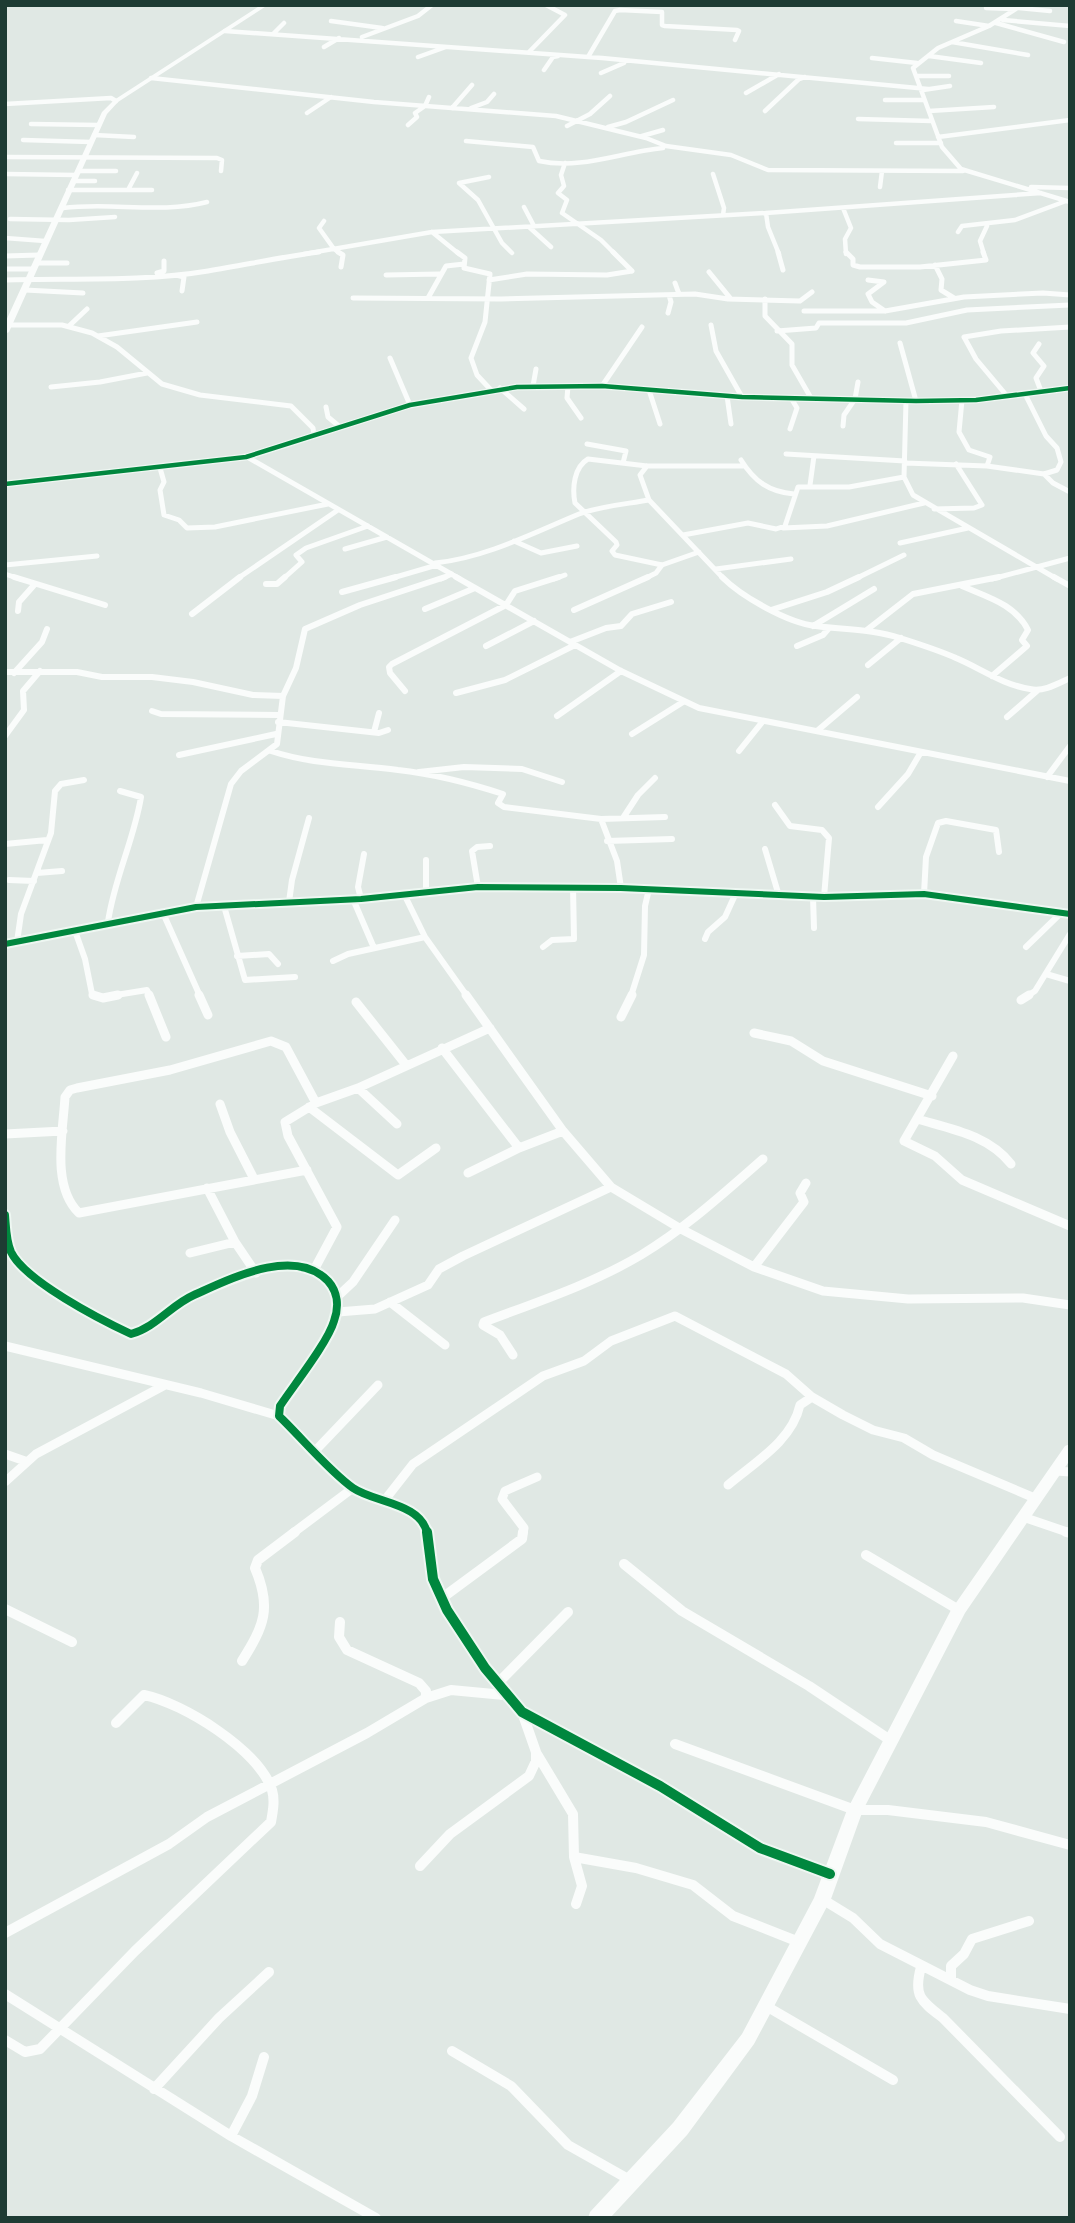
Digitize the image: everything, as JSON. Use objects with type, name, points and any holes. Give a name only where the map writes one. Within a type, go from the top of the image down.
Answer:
[{"type":"street","points":[[265,5],[152,80],[116,99],[104,113],[24,290],[8,316],[7,328],[69,326],[98,336],[117,347],[162,384],[193,394],[290,406],[314,432]]},
{"type":"street","points":[[368,38],[422,14],[432,5]]},
{"type":"street","points":[[531,52],[565,15],[546,5]]},
{"type":"street","points":[[986,8],[1019,7],[1050,11]]},
{"type":"street","points":[[961,169],[940,141],[913,67],[938,45],[997,23],[1019,7]]},
{"type":"street","points":[[588,57],[615,11],[620,10],[662,12],[662,25],[665,26],[737,30],[739,31],[735,40]]},
{"type":"street","points":[[331,21],[385,29]]},
{"type":"street","points":[[956,21],[1070,26]]},
{"type":"street","points":[[274,33],[284,23]]},
{"type":"street","points":[[997,23],[1064,42]]},
{"type":"street","points":[[334,28],[354,24]]},
{"type":"street","points":[[229,29],[531,52],[920,89],[950,86]]},
{"type":"street","points":[[324,47],[340,38]]},
{"type":"street","points":[[950,41],[1028,55]]},
{"type":"street","points":[[418,57],[441,47]]},
{"type":"street","points":[[930,54],[981,63]]},
{"type":"street","points":[[544,70],[551,56]]},
{"type":"street","points":[[872,58],[917,63]]},
{"type":"street","points":[[615,60],[620,63]]},
{"type":"street","points":[[601,73],[620,63],[633,61]]},
{"type":"street","points":[[746,93],[767,83],[772,75]]},
{"type":"street","points":[[916,76],[949,76]]},
{"type":"street","points":[[765,111],[799,77]]},
{"type":"street","points":[[152,80],[528,114],[613,129],[666,147]]},
{"type":"street","points":[[832,89],[842,80]]},
{"type":"street","points":[[452,108],[472,85]]},
{"type":"street","points":[[469,110],[487,102],[494,94]]},
{"type":"street","points":[[567,126],[578,121],[610,96]]},
{"type":"street","points":[[307,113],[331,97]]},
{"type":"street","points":[[408,125],[418,116],[415,113],[425,106],[429,97]]},
{"type":"street","points":[[5,104],[116,99]]},
{"type":"street","points":[[613,129],[673,100]]},
{"type":"street","points":[[885,100],[923,100]]},
{"type":"street","points":[[928,109],[994,107]]},
{"type":"street","points":[[528,114],[534,110]]},
{"type":"street","points":[[858,119],[931,120]]},
{"type":"street","points":[[897,143],[928,144],[947,136],[1070,120]]},
{"type":"street","points":[[31,124],[98,125]]},
{"type":"street","points":[[613,129],[615,138]]},
{"type":"street","points":[[640,137],[663,130]]},
{"type":"street","points":[[23,140],[134,137]]},
{"type":"street","points":[[466,141],[533,147],[539,161],[601,161],[627,152],[673,147],[738,157],[760,168],[773,170],[961,169],[1018,187],[1070,188]]},
{"type":"street","points":[[701,150],[716,144]]},
{"type":"street","points":[[5,158],[217,158],[222,160],[221,171]]},
{"type":"street","points":[[489,279],[513,278],[527,274],[607,275],[633,271],[606,244],[562,213],[567,200],[558,193],[564,186],[561,175],[565,163]]},
{"type":"street","points":[[880,187],[882,171]]},
{"type":"street","points":[[5,174],[76,176],[116,172]]},
{"type":"street","points":[[128,190],[136,173]]},
{"type":"street","points":[[713,174],[724,208],[723,215]]},
{"type":"street","points":[[76,176],[95,181]]},
{"type":"street","points":[[489,177],[459,183],[478,200],[491,218],[502,243],[512,253]]},
{"type":"street","points":[[1034,189],[1068,201]]},
{"type":"street","points":[[68,190],[152,190]]},
{"type":"street","points":[[5,279],[154,276],[207,271],[264,258],[435,232],[766,213],[1041,193]]},
{"type":"street","points":[[958,232],[964,226],[987,226],[1017,220],[1068,201]]},
{"type":"street","points":[[62,208],[93,204],[188,207],[207,202]]},
{"type":"street","points":[[524,207],[531,227],[551,247]]},
{"type":"street","points":[[724,208],[735,214]]},
{"type":"street","points":[[843,208],[852,224],[850,236],[845,239],[846,254],[853,259],[855,266],[879,268],[987,259],[980,241],[987,226]]},
{"type":"street","points":[[766,213],[768,230],[781,257],[783,270]]},
{"type":"street","points":[[10,219],[115,217]]},
{"type":"street","points":[[324,221],[319,228],[334,249],[344,257],[341,267]]},
{"type":"street","points":[[435,232],[465,258],[466,269],[489,272],[485,322],[471,358],[477,375],[491,390]]},
{"type":"street","points":[[5,238],[45,241]]},
{"type":"street","points":[[5,256],[39,255]]},
{"type":"street","points":[[154,276],[164,271],[164,261]]},
{"type":"street","points":[[5,269],[68,262]]},
{"type":"street","points":[[428,298],[440,274],[448,265],[464,264]]},
{"type":"street","points":[[935,265],[942,279],[941,290],[954,298]]},
{"type":"street","points":[[709,272],[731,299]]},
{"type":"street","points":[[173,274],[184,277],[182,291]]},
{"type":"street","points":[[386,275],[440,274]]},
{"type":"street","points":[[868,279],[884,282],[870,291],[868,296],[885,311]]},
{"type":"street","points":[[675,283],[680,294]]},
{"type":"street","points":[[24,290],[83,293]]},
{"type":"street","points":[[353,298],[488,299],[680,294],[803,301],[812,292]]},
{"type":"street","points":[[804,311],[885,311],[954,298],[1068,294]]},
{"type":"street","points":[[668,313],[671,302],[669,295]]},
{"type":"street","points":[[765,299],[765,316],[792,344],[792,365],[811,398]]},
{"type":"street","points":[[777,331],[816,328],[819,323],[905,323],[967,310],[1070,305]]},
{"type":"street","points":[[69,326],[87,309]]},
{"type":"street","points":[[98,336],[197,322]]},
{"type":"street","points":[[711,325],[716,351],[743,397]]},
{"type":"street","points":[[602,386],[642,327]]},
{"type":"street","points":[[1007,396],[987,374],[966,345],[964,337],[1002,331],[1070,327]]},
{"type":"street","points":[[900,343],[916,401]]},
{"type":"street","points":[[1039,344],[1033,353],[1044,366],[1036,378],[1041,391]]},
{"type":"street","points":[[390,358],[410,405]]},
{"type":"street","points":[[533,386],[536,369]]},
{"type":"street","points":[[51,387],[100,382],[146,373]]},
{"type":"street","points":[[843,426],[843,417],[855,399],[858,382]]},
{"type":"street","points":[[568,386],[567,398],[581,418]]},
{"type":"street","points":[[259,458],[314,432],[327,431],[410,405],[500,388],[602,386],[743,397],[916,401],[962,400],[1070,388]]},
{"type":"street","points":[[500,388],[524,410]]},
{"type":"street","points":[[649,390],[660,424]]},
{"type":"street","points":[[786,454],[987,466],[1044,474],[1059,468],[1061,461],[1057,448],[1046,436],[1025,394]]},
{"type":"street","points":[[727,396],[731,424]]},
{"type":"street","points":[[790,429],[797,408],[791,398]]},
{"type":"street","points":[[842,398],[849,405]]},
{"type":"street","points":[[962,400],[960,436],[969,450],[990,457],[987,466]]},
{"type":"street","points":[[906,401],[904,477],[908,489],[934,509],[1070,586]]},
{"type":"street","points":[[326,407],[328,418],[341,427]]},
{"type":"street","points":[[587,444],[626,451],[623,463]]},
{"type":"street","points":[[810,485],[814,456]]},
{"type":"street","points":[[5,484],[246,457],[259,458],[338,510],[621,671],[683,702],[762,721],[1070,781]]},
{"type":"street","points":[[699,552],[662,565],[615,555],[612,551],[617,545],[616,541],[582,513],[573,496],[575,474],[584,460],[647,466],[743,463],[766,488],[794,494]]},
{"type":"street","points":[[934,509],[974,508],[982,505],[956,464]]},
{"type":"street","points":[[647,466],[640,475],[649,499],[734,589],[771,610],[813,626],[868,629],[901,638],[956,658],[992,676],[1038,690]]},
{"type":"street","points":[[160,468],[164,482],[160,490],[164,515],[179,520],[187,528],[215,527],[328,504]]},
{"type":"street","points":[[1044,474],[1069,491]]},
{"type":"street","points":[[783,528],[798,487],[849,487],[904,477]]},
{"type":"street","points":[[342,592],[434,564],[454,561],[554,528],[582,513],[649,499]]},
{"type":"street","points":[[683,535],[747,523],[776,529],[827,526],[924,503]]},
{"type":"street","points":[[192,614],[212,596],[312,524],[338,510]]},
{"type":"street","points":[[266,584],[277,584],[302,562],[296,555],[306,548],[368,526]]},
{"type":"street","points":[[900,543],[968,528]]},
{"type":"street","points":[[345,549],[387,537]]},
{"type":"street","points":[[514,541],[541,553],[577,546]]},
{"type":"street","points":[[771,610],[847,583],[904,555]]},
{"type":"street","points":[[5,565],[96,556]]},
{"type":"street","points":[[868,629],[913,594],[961,586],[1070,558]]},
{"type":"street","points":[[716,569],[791,559]]},
{"type":"street","points":[[444,569],[454,561]]},
{"type":"street","points":[[573,610],[656,573],[662,565]]},
{"type":"street","points":[[5,574],[106,604]]},
{"type":"street","points":[[196,907],[231,784],[241,771],[277,744],[276,734],[283,696],[296,668],[304,631],[309,626],[360,605],[420,587],[452,574]]},
{"type":"street","points":[[405,691],[390,673],[389,667],[506,605],[515,591],[565,575]]},
{"type":"street","points":[[18,611],[19,602],[34,584]]},
{"type":"street","points":[[961,586],[1014,611],[1026,622],[1028,630],[1022,640],[1027,646],[992,676]]},
{"type":"street","points":[[425,609],[475,587]]},
{"type":"street","points":[[813,626],[874,589]]},
{"type":"street","points":[[456,693],[505,680],[572,643],[621,626],[632,614],[671,601]]},
{"type":"street","points":[[486,646],[534,621]]},
{"type":"street","points":[[797,646],[823,635],[829,628]]},
{"type":"street","points":[[14,673],[20,663],[44,643],[47,629]]},
{"type":"street","points":[[868,666],[901,638]]},
{"type":"street","points":[[557,716],[621,671]]},
{"type":"street","points":[[5,672],[77,672],[102,677],[152,677],[193,682],[253,695],[283,696]]},
{"type":"street","points":[[5,736],[24,710],[23,691],[35,673]]},
{"type":"street","points":[[1007,716],[1038,690],[1070,678]]},
{"type":"street","points":[[817,731],[857,696]]},
{"type":"street","points":[[632,734],[683,702]]},
{"type":"street","points":[[152,711],[161,715],[279,718],[374,732],[388,730]]},
{"type":"street","points":[[374,732],[379,713]]},
{"type":"street","points":[[739,751],[762,721]]},
{"type":"street","points":[[178,755],[276,734]]},
{"type":"street","points":[[1047,777],[1070,746]]},
{"type":"street","points":[[271,751],[314,764],[416,772],[503,794],[498,803],[504,807],[601,819],[665,817]]},
{"type":"street","points":[[878,807],[908,774],[921,752]]},
{"type":"street","points":[[416,772],[464,767],[527,769],[562,782]]},
{"type":"street","points":[[623,818],[638,795],[655,778]]},
{"type":"street","points":[[17,942],[21,915],[36,877],[55,813],[57,787],[84,780]]},
{"type":"street","points":[[108,922],[120,869],[139,817],[141,797],[120,791]]},
{"type":"street","points":[[775,805],[790,826],[827,833],[830,842],[824,897]]},
{"type":"street","points":[[289,902],[290,881],[307,832],[309,818]]},
{"type":"street","points":[[601,819],[607,841],[618,859],[621,888]]},
{"type":"street","points":[[924,894],[926,857],[938,823],[946,821],[996,830],[999,852]]},
{"type":"street","points":[[607,841],[672,839]]},
{"type":"street","points":[[5,844],[47,840]]},
{"type":"street","points":[[478,887],[472,850],[490,846]]},
{"type":"street","points":[[765,849],[779,896]]},
{"type":"street","points":[[364,854],[357,899],[374,948]]},
{"type":"street","points":[[426,860],[426,892]]},
{"type":"street","points":[[9,880],[62,871]]},
{"type":"street","points":[[5,944],[196,907],[405,896],[478,887],[621,888],[813,897],[924,894],[1065,914]]},
{"type":"street","points":[[543,947],[552,940],[575,939],[573,887]]},
{"type":"street","points":[[621,1017],[636,986],[644,954],[642,915],[649,889]]},
{"type":"street","points":[[705,939],[708,932],[720,925],[728,915],[735,895]]},
{"type":"street","points":[[405,896],[425,937],[563,1131],[611,1187],[681,1230],[754,1267],[803,1286],[848,1295],[1023,1298],[1070,1305]]},
{"type":"street","points":[[813,897],[814,928]]},
{"type":"street","points":[[224,905],[245,980],[295,977]]},
{"type":"street","points":[[163,913],[208,1015]]},
{"type":"street","points":[[1026,947],[1065,914]]},
{"type":"street","points":[[75,931],[85,959],[92,994],[103,998],[147,990],[166,1037]]},
{"type":"street","points":[[1021,1000],[1035,991],[1070,934]]},
{"type":"street","points":[[333,961],[348,954],[425,937]]},
{"type":"street","points":[[237,956],[269,954],[278,964]]},
{"type":"street","points":[[1046,974],[1070,981]]},
{"type":"street","points":[[356,1002],[406,1065]]},
{"type":"street","points":[[315,1268],[337,1231],[285,1127],[289,1117],[490,1028]]},
{"type":"street","points":[[754,1033],[792,1041],[809,1048],[822,1061],[932,1096]]},
{"type":"street","points":[[307,1170],[79,1213],[67,1201],[62,1156],[65,1097],[70,1090],[170,1070],[271,1041],[286,1047],[312,1105],[395,1174],[403,1174],[436,1148]]},
{"type":"street","points":[[442,1048],[519,1148]]},
{"type":"street","points":[[953,1056],[904,1141],[935,1156],[962,1180],[1070,1226]]},
{"type":"street","points":[[358,1088],[397,1124]]},
{"type":"street","points":[[220,1104],[230,1132],[254,1180]]},
{"type":"street","points":[[917,1119],[973,1137],[1001,1152],[1011,1164]]},
{"type":"street","points":[[5,1134],[63,1131]]},
{"type":"street","points":[[468,1173],[519,1148],[563,1131]]},
{"type":"street","points":[[513,1355],[500,1335],[483,1325],[484,1322],[607,1273],[639,1256],[681,1230],[763,1159]]},
{"type":"street","points":[[754,1267],[804,1202],[800,1193],[806,1183]]},
{"type":"street","points":[[338,1312],[371,1311],[428,1284],[439,1269],[463,1256],[611,1187]]},
{"type":"street","points":[[207,1188],[235,1242],[256,1273]]},
{"type":"street","points":[[5,1215],[9,1255],[38,1279],[131,1334],[143,1332],[155,1325],[178,1303],[191,1296],[285,1265],[301,1264],[315,1268],[329,1281],[338,1296],[338,1312],[280,1406],[279,1416]]},
{"type":"street","points":[[338,1296],[353,1282],[395,1220]]},
{"type":"street","points":[[190,1253],[235,1242]]},
{"type":"street","points":[[390,1302],[445,1345]]},
{"type":"street","points":[[384,1501],[413,1464],[542,1376],[584,1361],[611,1341],[671,1316],[682,1318],[775,1368],[812,1397],[873,1430],[904,1438],[933,1455],[1037,1499]]},
{"type":"street","points":[[5,1346],[279,1416],[353,1488],[415,1514],[424,1521],[433,1581],[504,1695],[522,1713],[660,1786],[760,1848],[830,1874]]},
{"type":"street","points":[[5,1482],[26,1461],[165,1385]]},
{"type":"street","points":[[315,1451],[378,1385]]},
{"type":"street","points":[[727,1485],[784,1437],[796,1422],[800,1405],[812,1397]]},
{"type":"street","points":[[606,2215],[630,2180],[680,2129],[748,2039],[822,1899],[855,1810],[959,1610],[1023,1517],[1063,1472],[1069,1452]]},
{"type":"street","points":[[5,1454],[26,1461]]},
{"type":"street","points":[[442,1598],[522,1539],[524,1528],[502,1499],[505,1491],[537,1477]]},
{"type":"street","points":[[242,1661],[260,1632],[267,1614],[261,1581],[255,1568],[258,1560],[353,1488]]},
{"type":"street","points":[[1023,1517],[1070,1533]]},
{"type":"street","points":[[866,1555],[959,1610]]},
{"type":"street","points":[[624,1564],[682,1611],[809,1686],[890,1740]]},
{"type":"street","points":[[5,1609],[72,1642]]},
{"type":"street","points":[[497,1684],[568,1612]]},
{"type":"street","points":[[340,1622],[337,1632],[340,1643],[347,1650],[419,1683],[425,1688],[426,1698]]},
{"type":"street","points":[[5,1933],[169,1844],[207,1817],[390,1721],[426,1698],[451,1690],[504,1695]]},
{"type":"street","points":[[5,2040],[31,2053],[40,2049],[135,1951],[271,1822],[275,1802],[270,1782],[260,1769],[225,1737],[177,1704],[162,1697],[144,1695],[116,1723]]},
{"type":"street","points":[[522,1713],[536,1752],[573,1814],[574,1857],[582,1886],[576,1904]]},
{"type":"street","points":[[675,1744],[855,1810],[888,1810],[986,1822],[1070,1845]]},
{"type":"street","points":[[420,1866],[450,1834],[529,1776],[536,1761],[536,1752]]},
{"type":"street","points":[[574,1857],[636,1868],[693,1885],[733,1916],[799,1942]]},
{"type":"street","points":[[822,1899],[853,1918],[880,1944],[921,1967],[988,1996],[1070,2009]]},
{"type":"street","points":[[951,1980],[951,1966],[964,1954],[972,1939],[1029,1922]]},
{"type":"street","points":[[921,1967],[915,1984],[916,1993],[922,2001],[943,2018],[1060,2137]]},
{"type":"street","points":[[155,2089],[219,2018],[269,1972]]},
{"type":"street","points":[[5,1994],[231,2136],[376,2218]]},
{"type":"street","points":[[766,2006],[893,2080]]},
{"type":"street","points":[[452,2051],[491,2070],[526,2100],[561,2139],[577,2151],[602,2162],[630,2180]]},
{"type":"street","points":[[231,2136],[252,2096],[264,2057]]},
{"type":"cycle path","points":[[5,484],[246,457],[410,405],[517,387],[602,386],[742,397],[916,401],[976,400],[1070,388]]},
{"type":"cycle path","points":[[5,944],[196,907],[361,899],[478,887],[621,888],[824,897],[924,894],[1070,914]]},
{"type":"cycle path","points":[[5,1215],[9,1247],[23,1267],[69,1300],[131,1334],[148,1328],[191,1296],[244,1275],[284,1265],[303,1266],[319,1272],[331,1284],[336,1295],[335,1320],[280,1406],[279,1416],[353,1488],[415,1514],[424,1521],[431,1572],[438,1593],[485,1668],[512,1701],[522,1712],[660,1786],[760,1848],[830,1874]]}]
